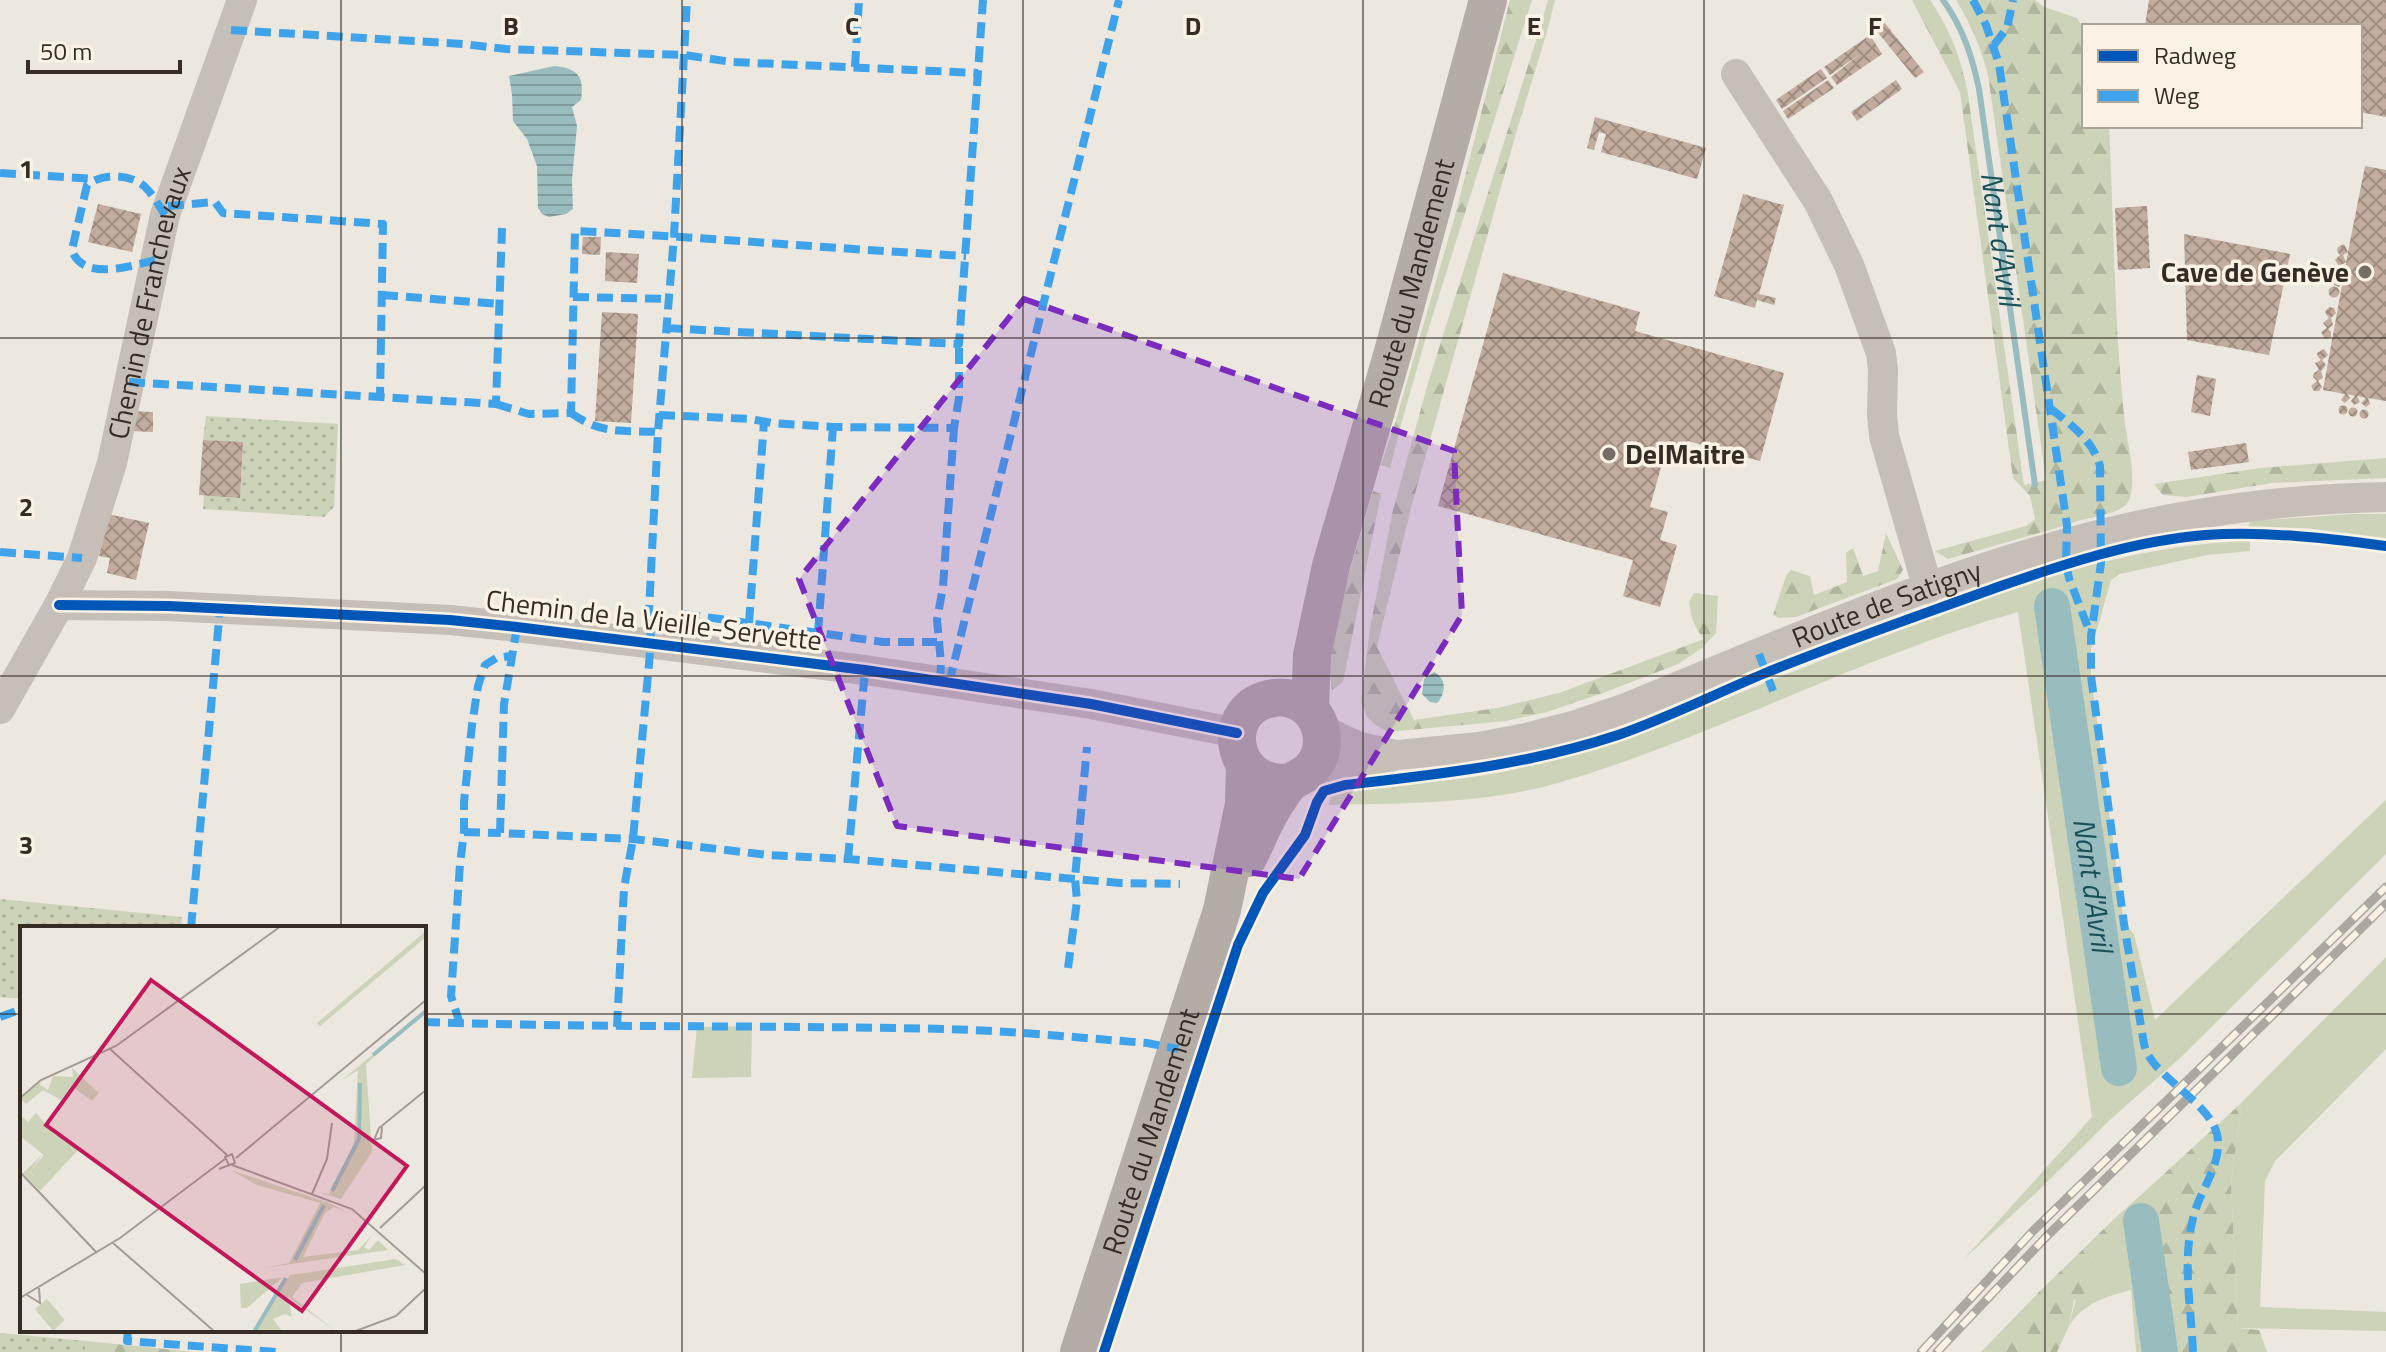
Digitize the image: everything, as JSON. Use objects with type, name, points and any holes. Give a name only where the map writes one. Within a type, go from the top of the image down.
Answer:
[{"type":"main road","name":"Route du Mandement","points":[[1316,720],[1312,655],[1331,566],[1393,352],[1488,0]]},
{"type":"main road","name":"Route du Mandement","points":[[1266,700],[1290,657],[1331,566]]},
{"type":"main road","points":[[1290,699],[1316,720],[1322,747],[1315,764],[1300,776],[1265,781],[1257,777],[1241,749],[1245,715],[1251,708],[1266,700],[1290,699]]},
{"type":"main road","name":"Route du Mandement","points":[[1079,1352],[1222,910],[1244,804],[1241,749]]},
{"type":"main road","name":"Route du Mandement","points":[[1222,910],[1264,821],[1300,776]]},
{"type":"street","name":"Chemin de Franchevaux","points":[[59,605],[82,558],[112,463],[165,215],[242,0]]},
{"type":"street","points":[[1736,74],[1818,201],[1838,240],[1868,315],[1881,353],[1884,436],[1928,589]]},
{"type":"street","name":"Route de Satigny","points":[[1300,776],[1398,755],[1479,747],[1576,725],[1928,589],[2068,543],[2191,515],[2319,498],[2386,497]]},
{"type":"street","points":[[0,709],[59,605]]},
{"type":"street","name":"Chemin de la Vieille-Servette","points":[[59,605],[168,606],[504,625],[865,670],[1091,704],[1241,749]]},
{"type":"street","name":"Route de Satigny","points":[[1316,720],[1357,746],[1398,755]]},
{"type":"highlighted area","points":[[1024,299],[1454,451],[1462,615],[1299,879],[897,826],[799,579]]},
{"type":"green space","points":[[1510,0],[1532,0],[1465,213],[1456,212]]},
{"type":"green space","points":[[1548,0],[1555,0],[1546,35],[1539,31]]},
{"type":"green space","points":[[1912,0],[1930,0],[1937,11],[1953,42],[1967,88],[2024,485],[2046,480],[1988,75],[1975,36],[1956,0],[2035,0],[2044,7],[2077,18],[2082,27],[2082,128],[2109,128],[2119,350],[2132,485],[2128,502],[2117,510],[1948,559],[1935,551],[2026,526],[2035,519],[2030,496],[2013,478],[1960,92]]},
{"type":"green space","points":[[1539,31],[1546,35],[1411,508],[1377,647],[1414,720],[1497,708],[1559,693],[1704,639],[1691,614],[1689,602],[1694,593],[1718,596],[1716,633],[1702,648],[1678,664],[1547,712],[1506,721],[1388,732],[1367,717],[1361,702],[1370,628],[1393,510],[1428,383]]},
{"type":"green space","points":[[1456,212],[1465,213],[1402,421],[1396,420]]},
{"type":"green space","points":[[206,416],[338,424],[334,507],[324,517],[203,509],[204,495],[240,497],[243,443],[203,440]]},
{"type":"green space","points":[[1396,420],[1402,421],[1390,468],[1381,465]]},
{"type":"green space","points":[[2386,458],[2386,478],[2272,483],[2187,497],[2163,495],[2154,484],[2261,468]]},
{"type":"green space","points":[[1373,491],[1381,494],[1343,682],[1332,690],[1329,663],[1342,598]]},
{"type":"green space","points":[[2386,514],[2386,538],[2305,528],[2248,527],[2250,521]]},
{"type":"green space","points":[[1886,533],[1903,570],[1897,579],[1796,617],[1779,618],[1773,615],[1786,576],[1791,570],[1810,576],[1814,595],[1847,582],[1846,553],[1853,548],[1863,576],[1878,571]]},
{"type":"green space","points":[[2250,541],[2250,551],[2207,555],[2120,574],[2111,580],[2091,650],[2091,676],[2124,924],[2134,934],[2155,1020],[2386,800],[2386,854],[2178,1060],[2113,1117],[1964,1259],[2092,1117],[2018,612],[1902,651],[1674,743],[1558,783],[1473,799],[1329,805],[1331,794],[1485,775],[1576,754],[1629,737],[1888,634],[2020,586],[2110,560],[2203,544]],"holes":[[[2062,596],[2127,1059],[2107,1076],[2041,605],[2061,601]]]},
{"type":"green space","points":[[0,899],[182,917],[181,926],[20,926],[20,999],[0,997]]},
{"type":"green space","points":[[2386,957],[2386,1049],[2275,1161],[2265,1181],[2260,1307],[2386,1312],[2386,1331],[2238,1328],[2231,1183],[2241,1109],[2238,1106]]},
{"type":"green space","points":[[752,1026],[751,1077],[692,1078],[697,1027]]},
{"type":"green space","points":[[2238,1106],[2241,1109],[2231,1183],[2238,1328],[2259,1330],[2267,1352],[2170,1352],[2152,1210],[2152,1185]]},
{"type":"green space","points":[[2152,1185],[2152,1210],[2132,1229],[2148,1352],[2136,1352],[2131,1290],[2089,1306],[2069,1326],[2084,1268],[2118,1226],[2112,1221]]},
{"type":"green space","points":[[2112,1221],[2118,1226],[2084,1268],[2094,1287],[2074,1300],[2069,1326],[2057,1352],[1981,1352],[2040,1291]]},
{"type":"green space","points":[[0,1333],[86,1341],[85,1352],[0,1352]]},
{"type":"green space","points":[[86,1341],[195,1352],[85,1352]]},
{"type":"water","points":[[554,66],[574,71],[580,79],[582,92],[581,100],[572,107],[577,126],[573,209],[566,214],[549,217],[538,208],[537,166],[527,139],[513,121],[509,76]]},
{"type":"water","points":[[1434,672],[1444,686],[1437,703],[1430,702],[1422,694],[1424,679]]},
{"type":"building","points":[[2149,0],[2386,0],[2386,117],[2362,112],[2362,24],[2145,24]]},
{"type":"building","points":[[1884,22],[1924,72],[1915,78],[1875,29]]},
{"type":"building","points":[[1870,35],[1882,54],[1837,85],[1831,77],[1859,55],[1830,75],[1824,67]]},
{"type":"building","points":[[1821,69],[1827,78],[1782,109],[1776,100]]},
{"type":"building","points":[[1828,80],[1834,88],[1788,119],[1783,111]]},
{"type":"building","points":[[1896,80],[1902,89],[1857,121],[1851,112]]},
{"type":"building","points":[[1595,117],[1706,148],[1697,179],[1601,152],[1606,134],[1599,132],[1594,150],[1587,148]]},
{"type":"building","name":"Cave de Genève","points":[[2365,166],[2386,170],[2386,401],[2368,398],[2370,404],[2366,407],[2361,403],[2366,398],[2357,396],[2360,402],[2354,405],[2351,401],[2355,396],[2347,394],[2350,398],[2345,403],[2341,400],[2345,394],[2323,390]]},
{"type":"building","points":[[1743,194],[1784,205],[1759,294],[1776,298],[1774,305],[1757,300],[1755,308],[1714,296]]},
{"type":"building","points":[[98,204],[141,214],[132,252],[88,242]]},
{"type":"building","points":[[2147,206],[2150,268],[2118,270],[2115,208]]},
{"type":"building","points":[[2184,234],[2290,254],[2269,355],[2187,340]]},
{"type":"building","points":[[583,237],[601,237],[600,255],[582,254]]},
{"type":"building","points":[[2344,244],[2348,252],[2343,255],[2346,262],[2340,266],[2344,272],[2339,276],[2342,283],[2339,287],[2332,284],[2332,279],[2337,276],[2333,269],[2339,266],[2335,260],[2340,255],[2338,247]]},
{"type":"building","points":[[606,252],[639,254],[637,283],[605,281]]},
{"type":"building","points":[[1503,273],[1640,312],[1635,331],[1784,373],[1760,461],[1688,441],[1686,447],[1668,442],[1650,507],[1668,512],[1660,540],[1677,545],[1660,607],[1623,596],[1633,560],[1438,506]]},
{"type":"building","points":[[2334,287],[2339,292],[2334,297],[2329,292]]},
{"type":"building","points":[[2329,307],[2334,308],[2336,313],[2331,318],[2333,325],[2328,329],[2331,337],[2325,339],[2321,332],[2327,328],[2323,323],[2329,318],[2325,312]]},
{"type":"building","points":[[602,312],[638,314],[631,423],[595,421]]},
{"type":"building","points":[[2324,349],[2328,355],[2322,360],[2326,365],[2321,371],[2323,378],[2318,381],[2322,387],[2314,391],[2311,386],[2317,381],[2313,377],[2319,370],[2315,363],[2321,360],[2317,353]]},
{"type":"building","points":[[2197,375],[2216,379],[2210,416],[2191,412]]},
{"type":"building","points":[[2343,406],[2347,410],[2343,414],[2339,410]]},
{"type":"building","points":[[2353,408],[2357,412],[2353,416],[2349,412]]},
{"type":"building","points":[[2364,410],[2368,414],[2364,418],[2360,414]]},
{"type":"building","points":[[129,411],[153,412],[153,432],[130,431]]},
{"type":"building","points":[[203,440],[243,442],[240,498],[199,495]]},
{"type":"building","points":[[2246,443],[2249,462],[2191,470],[2188,452]]},
{"type":"building","points":[[108,514],[149,523],[136,580],[107,573],[110,558],[99,556]]},
{"type":"waterway","name":"Nant d'Avril","points":[[1943,0],[1966,43],[1979,89],[2035,485]]},
{"type":"waterway","name":"Nant d'Avril","points":[[2052,606],[2119,1068]]},
{"type":"waterway","name":"Nant d'Avril","points":[[2141,1221],[2160,1352]]},
{"type":"railway","points":[[1921,1352],[2034,1230],[2386,887]]},
{"type":"railway","points":[[1937,1352],[2044,1239],[2386,904]]},
{"type":"marked path","points":[[617,1027],[624,888],[633,839],[651,642],[649,611],[658,432],[674,236],[687,0]]},
{"type":"marked path","points":[[855,67],[859,0]]},
{"type":"marked path","points":[[666,328],[959,344],[983,0]]},
{"type":"marked path","points":[[949,683],[1119,0]]},
{"type":"marked path","points":[[1973,0],[1986,25],[1999,64],[2067,525],[2066,564],[2090,633]]},
{"type":"marked path","points":[[1994,45],[2007,28],[2013,0]]},
{"type":"marked path","points":[[231,30],[506,49],[684,55],[732,62],[978,73]]},
{"type":"marked path","points":[[0,173],[94,179]]},
{"type":"marked path","points":[[155,260],[121,268],[97,269],[77,260],[72,250],[87,185],[100,178],[125,177],[140,183],[152,194],[165,215]]},
{"type":"marked path","points":[[168,206],[215,202],[223,213],[383,224],[380,397]]},
{"type":"marked path","points":[[129,382],[496,404],[502,228]]},
{"type":"marked path","points":[[496,404],[529,414],[571,413],[575,231],[966,256]]},
{"type":"marked path","points":[[382,295],[499,304]]},
{"type":"marked path","points":[[573,297],[669,299]]},
{"type":"marked path","points":[[659,415],[833,427],[954,428],[959,398],[959,344]]},
{"type":"marked path","points":[[2051,409],[2087,441],[2100,466],[2101,563],[2091,636],[2091,676],[2124,924],[2145,1047],[2164,1075],[2205,1113],[2217,1134],[2215,1164],[2195,1211],[2188,1246],[2193,1352]]},
{"type":"marked path","points":[[571,413],[603,428],[658,432]]},
{"type":"marked path","points":[[749,623],[764,422]]},
{"type":"marked path","points":[[818,633],[833,427]]},
{"type":"marked path","points":[[940,681],[937,620],[943,587],[954,428]]},
{"type":"marked path","points":[[0,552],[82,558]]},
{"type":"marked path","points":[[191,926],[220,609]]},
{"type":"marked path","points":[[684,614],[883,642],[937,642]]},
{"type":"marked path","points":[[517,627],[504,704],[500,833],[633,839],[768,855],[1120,883],[1180,884]]},
{"type":"marked path","points":[[1759,654],[1773,691]]},
{"type":"marked path","points":[[460,1024],[451,996],[472,725],[485,665],[496,658],[511,656]]},
{"type":"marked path","points":[[848,859],[865,670]]},
{"type":"marked path","points":[[1068,968],[1077,901],[1075,878],[1087,747]]},
{"type":"marked path","points":[[464,832],[500,833]]},
{"type":"marked path","points":[[0,1017],[20,1010]]},
{"type":"marked path","points":[[426,1022],[947,1029],[1147,1043],[1178,1049]]},
{"type":"marked path","points":[[128,1332],[127,1341],[277,1352]]},
{"type":"cycle path","points":[[1104,1352],[1238,945],[1263,893],[1305,835],[1324,791],[1345,785],[1483,767],[1550,754],[1618,735],[1763,674],[1879,630],[2047,570],[2125,548],[2178,538],[2228,534],[2296,536],[2386,546]]},
{"type":"cycle path","points":[[59,605],[168,606],[450,620],[517,627],[865,670],[1091,704],[1237,733]]},
{"type":"place","name":"Cave de Genève","points":[[2365,272]]},
{"type":"place","name":"DelMaitre","points":[[1609,454]]}]
